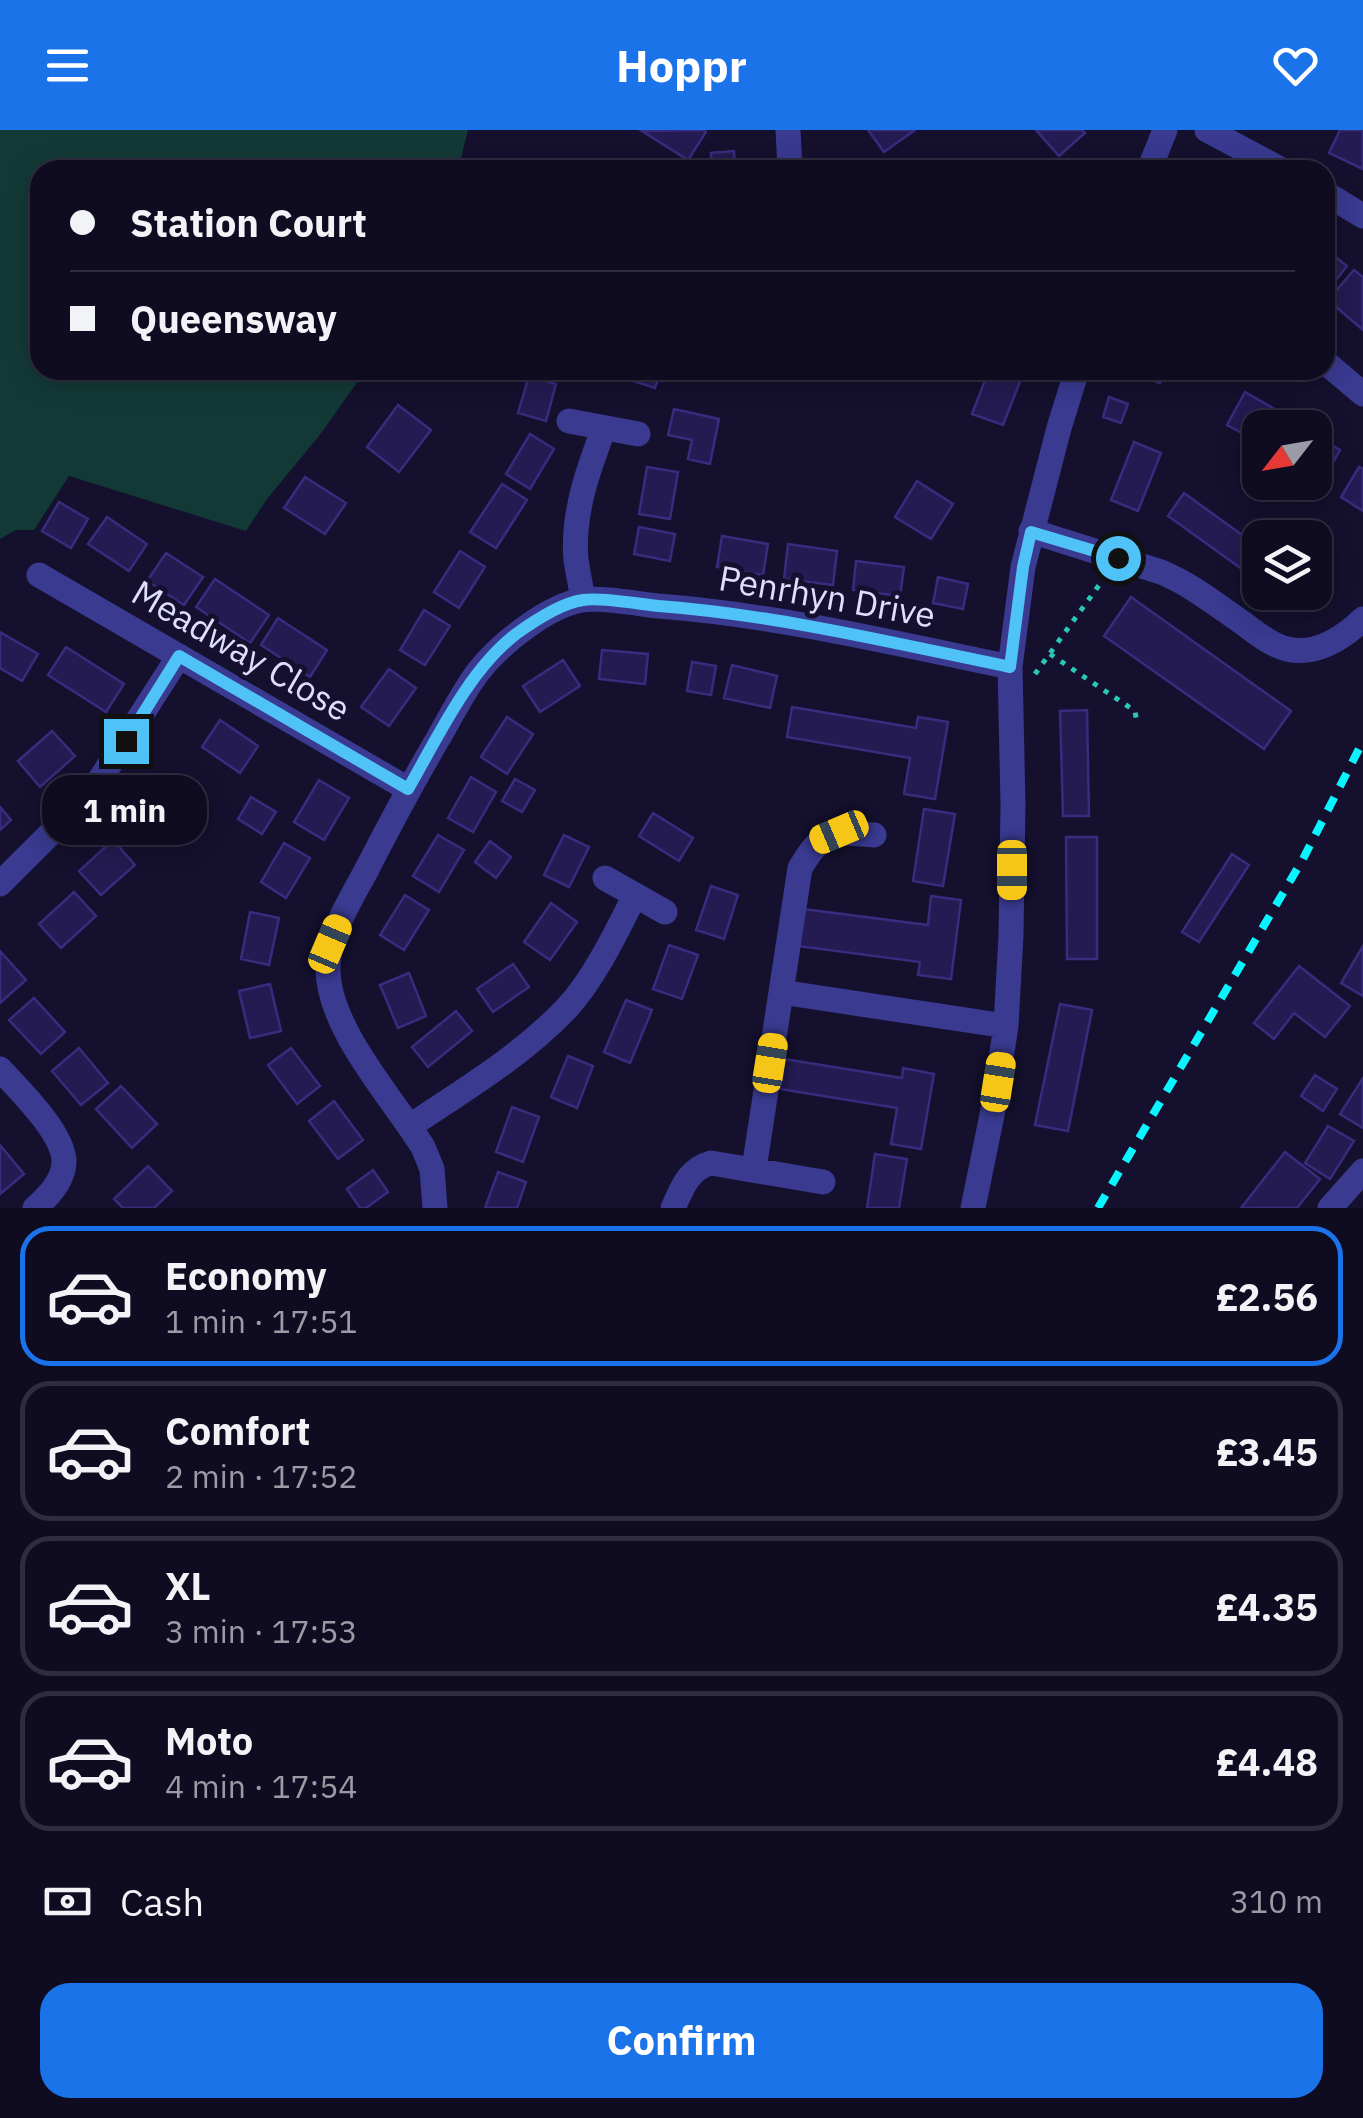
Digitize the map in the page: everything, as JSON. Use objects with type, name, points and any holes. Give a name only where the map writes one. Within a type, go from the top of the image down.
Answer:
[{"type":"street","points":[[788,130],[790,160]]},
{"type":"street","points":[[1153,160],[1165,130]]},
{"type":"street","points":[[1207,130],[1263,160]]},
{"type":"street","points":[[1335,198],[1363,216]]},
{"type":"street","points":[[1335,370],[1363,394]]},
{"type":"street","points":[[973,1208],[1006,1026],[1012,842],[1010,667],[1023,567],[1073,380]]},
{"type":"street","points":[[569,421],[638,434]]},
{"type":"street","points":[[584,600],[576,558],[578,516],[588,470],[604,428]]},
{"type":"street","points":[[1031,532],[1178,579],[1286,649],[1310,650],[1329,644],[1363,619]]},
{"type":"street","name":"Meadway Close","points":[[39,574],[408,789]]},
{"type":"street","name":"Penrhyn Drive","points":[[436,1208],[432,1169],[423,1147],[340,1022],[330,994],[330,944],[408,789],[477,674],[499,649],[538,620],[584,600],[724,611],[1010,667]]},
{"type":"street","points":[[0,884],[92,792],[179,656]]},
{"type":"street","points":[[754,1169],[800,868],[816,842],[839,832],[874,835]]},
{"type":"street","points":[[605,878],[665,912]]},
{"type":"street","points":[[410,1126],[502,1065],[568,1007],[606,951],[635,895]]},
{"type":"street","points":[[781,992],[1006,1026]]},
{"type":"street","points":[[0,1069],[56,1137],[64,1161],[58,1184],[35,1208]]},
{"type":"street","points":[[672,1208],[686,1180],[701,1166],[711,1163],[823,1182]]},
{"type":"street","points":[[1330,1208],[1363,1172]]},
{"type":"path","points":[[1010,709],[1118,558]]},
{"type":"path","points":[[1050,654],[1135,711],[1137,724]]},
{"type":"green space","points":[[0,130],[468,130],[460,160],[30,160],[30,380],[359,380],[246,531],[69,476],[34,530],[16,530],[0,539]]},
{"type":"building","points":[[704,130],[688,160],[642,131]]},
{"type":"building","points":[[868,130],[915,130],[884,152]]},
{"type":"building","points":[[1036,130],[1082,130],[1085,133],[1059,156]]},
{"type":"building","points":[[1340,130],[1363,130],[1363,169],[1329,153]]},
{"type":"building","points":[[734,151],[735,160],[712,160],[711,153]]},
{"type":"building","points":[[1335,257],[1347,266],[1335,281]]},
{"type":"building","points":[[1354,270],[1363,277],[1363,330],[1335,306],[1335,292]]},
{"type":"building","points":[[528,380],[556,384],[546,421],[518,413]]},
{"type":"building","points":[[630,380],[658,380],[655,388]]},
{"type":"building","points":[[985,380],[1021,380],[1003,425],[972,414]]},
{"type":"building","points":[[1245,392],[1276,410],[1242,410],[1242,433],[1227,425]]},
{"type":"building","points":[[1109,397],[1128,404],[1121,423],[1103,417]]},
{"type":"building","points":[[398,405],[431,430],[399,472],[367,447]]},
{"type":"building","points":[[674,409],[719,419],[710,464],[688,459],[692,440],[668,435]]},
{"type":"building","points":[[530,434],[554,449],[530,489],[506,474]]},
{"type":"building","points":[[1134,442],[1161,453],[1138,511],[1111,500]]},
{"type":"building","points":[[1332,446],[1340,450],[1332,464]]},
{"type":"building","points":[[647,467],[678,472],[670,519],[639,514]]},
{"type":"building","points":[[1359,467],[1363,469],[1363,511],[1341,497]]},
{"type":"building","points":[[305,477],[346,503],[325,534],[284,508]]},
{"type":"building","points":[[917,481],[953,504],[931,539],[895,517]]},
{"type":"building","points":[[502,484],[527,500],[496,548],[470,532]]},
{"type":"building","points":[[1184,493],[1242,535],[1242,569],[1168,516]]},
{"type":"building","points":[[59,502],[88,519],[71,548],[42,531]]},
{"type":"building","points":[[107,517],[147,544],[129,571],[88,544]]},
{"type":"building","points":[[639,527],[675,534],[670,561],[634,554]]},
{"type":"building","points":[[722,536],[768,544],[763,575],[717,567]]},
{"type":"building","points":[[788,544],[837,551],[833,585],[784,579]]},
{"type":"building","points":[[460,551],[485,567],[459,608],[434,592]]},
{"type":"building","points":[[166,553],[203,577],[184,605],[147,581]]},
{"type":"building","points":[[856,561],[904,567],[900,596],[853,590]]},
{"type":"building","points":[[938,577],[968,584],[963,609],[933,603]]},
{"type":"building","points":[[215,579],[269,615],[250,643],[196,607]]},
{"type":"building","points":[[1131,597],[1291,711],[1264,749],[1104,636]]},
{"type":"building","points":[[424,610],[450,626],[425,665],[400,650]]},
{"type":"building","points":[[278,618],[327,650],[310,677],[261,645]]},
{"type":"building","points":[[0,632],[38,654],[22,681],[0,668]]},
{"type":"building","points":[[66,647],[124,684],[106,712],[48,675]]},
{"type":"building","points":[[602,650],[648,654],[645,684],[599,679]]},
{"type":"building","points":[[563,660],[580,686],[540,712],[523,686]]},
{"type":"building","points":[[692,662],[716,666],[711,695],[687,691]]},
{"type":"building","points":[[732,665],[777,676],[770,708],[724,698]]},
{"type":"building","points":[[389,669],[416,688],[389,726],[361,707]]},
{"type":"building","points":[[792,707],[916,728],[918,717],[948,722],[935,799],[904,794],[910,758],[787,737]]},
{"type":"building","points":[[1087,710],[1089,816],[1063,816],[1060,711]]},
{"type":"building","points":[[507,717],[533,734],[507,774],[481,757]]},
{"type":"building","points":[[220,720],[258,746],[240,773],[202,747]]},
{"type":"building","points":[[52,731],[75,756],[40,787],[18,761]]},
{"type":"building","points":[[471,777],[496,792],[473,832],[448,818]]},
{"type":"building","points":[[515,779],[535,790],[522,812],[502,801]]},
{"type":"building","points":[[319,780],[349,798],[324,840],[294,822]]},
{"type":"building","points":[[156,788],[179,812],[147,845],[123,821]]},
{"type":"building","points":[[251,797],[276,812],[262,834],[238,819]]},
{"type":"building","points":[[0,807],[11,820],[0,830]]},
{"type":"building","points":[[924,809],[955,814],[943,886],[913,881]]},
{"type":"building","points":[[653,813],[693,838],[679,861],[639,836]]},
{"type":"building","points":[[438,835],[464,850],[439,892],[413,876]]},
{"type":"building","points":[[564,835],[589,847],[569,887],[544,875]]},
{"type":"building","points":[[1066,837],[1097,837],[1097,959],[1067,959]]},
{"type":"building","points":[[113,840],[135,865],[101,895],[79,871]]},
{"type":"building","points":[[490,841],[511,857],[496,878],[475,862]]},
{"type":"building","points":[[284,843],[310,858],[286,898],[261,882]]},
{"type":"building","points":[[1232,854],[1249,865],[1199,942],[1182,932]]},
{"type":"building","points":[[711,886],[738,895],[724,939],[696,930]]},
{"type":"building","points":[[74,892],[96,916],[61,948],[39,924]]},
{"type":"building","points":[[405,895],[429,910],[404,950],[380,935]]},
{"type":"building","points":[[931,896],[961,900],[951,979],[918,975],[920,962],[798,946],[803,909],[928,925]]},
{"type":"building","points":[[551,903],[577,922],[550,960],[524,942]]},
{"type":"building","points":[[250,912],[279,918],[269,965],[241,959]]},
{"type":"building","points":[[669,945],[698,955],[682,999],[653,989]]},
{"type":"building","points":[[1363,946],[1363,996],[1341,983]]},
{"type":"building","points":[[0,951],[26,980],[0,1003]]},
{"type":"building","points":[[513,964],[529,987],[493,1012],[477,989]]},
{"type":"building","points":[[1299,966],[1350,1006],[1325,1037],[1294,1013],[1274,1039],[1254,1023]]},
{"type":"building","points":[[409,973],[426,1016],[398,1028],[380,985]]},
{"type":"building","points":[[270,984],[281,1031],[250,1038],[239,991]]},
{"type":"building","points":[[34,998],[65,1032],[41,1054],[9,1020]]},
{"type":"building","points":[[626,1000],[652,1010],[630,1063],[604,1052]]},
{"type":"building","points":[[1060,1004],[1092,1010],[1068,1131],[1035,1125]]},
{"type":"building","points":[[456,1011],[472,1031],[428,1067],[412,1047]]},
{"type":"building","points":[[79,1048],[108,1083],[81,1105],[52,1071]]},
{"type":"building","points":[[291,1048],[320,1086],[297,1104],[268,1065]]},
{"type":"building","points":[[568,1056],[593,1066],[577,1108],[551,1097]]},
{"type":"building","points":[[778,1058],[902,1078],[903,1068],[934,1074],[921,1149],[891,1144],[897,1108],[774,1088]]},
{"type":"building","points":[[1315,1075],[1337,1089],[1323,1111],[1301,1096]]},
{"type":"building","points":[[1363,1078],[1363,1128],[1340,1114]]},
{"type":"building","points":[[121,1086],[157,1124],[132,1148],[96,1109]]},
{"type":"building","points":[[334,1101],[363,1140],[338,1159],[309,1121]]},
{"type":"building","points":[[512,1107],[539,1117],[523,1162],[496,1152]]},
{"type":"building","points":[[1328,1126],[1354,1141],[1330,1179],[1305,1163]]},
{"type":"building","points":[[0,1145],[24,1174],[0,1194]]},
{"type":"building","points":[[1285,1152],[1320,1179],[1297,1208],[1241,1208]]},
{"type":"building","points":[[875,1154],[907,1159],[899,1208],[867,1208]]},
{"type":"building","points":[[148,1166],[172,1191],[154,1208],[123,1208],[114,1199]]},
{"type":"building","points":[[373,1170],[388,1192],[360,1208],[347,1189]]},
{"type":"building","points":[[498,1172],[526,1182],[517,1208],[485,1208]]},
{"type":"railway","points":[[1098,1208],[1303,859],[1363,741]]},
{"type":"route","points":[[126,741],[179,656],[408,789],[477,674],[499,649],[538,620],[584,600],[724,611],[1010,667],[1031,532],[1118,558]]}]
